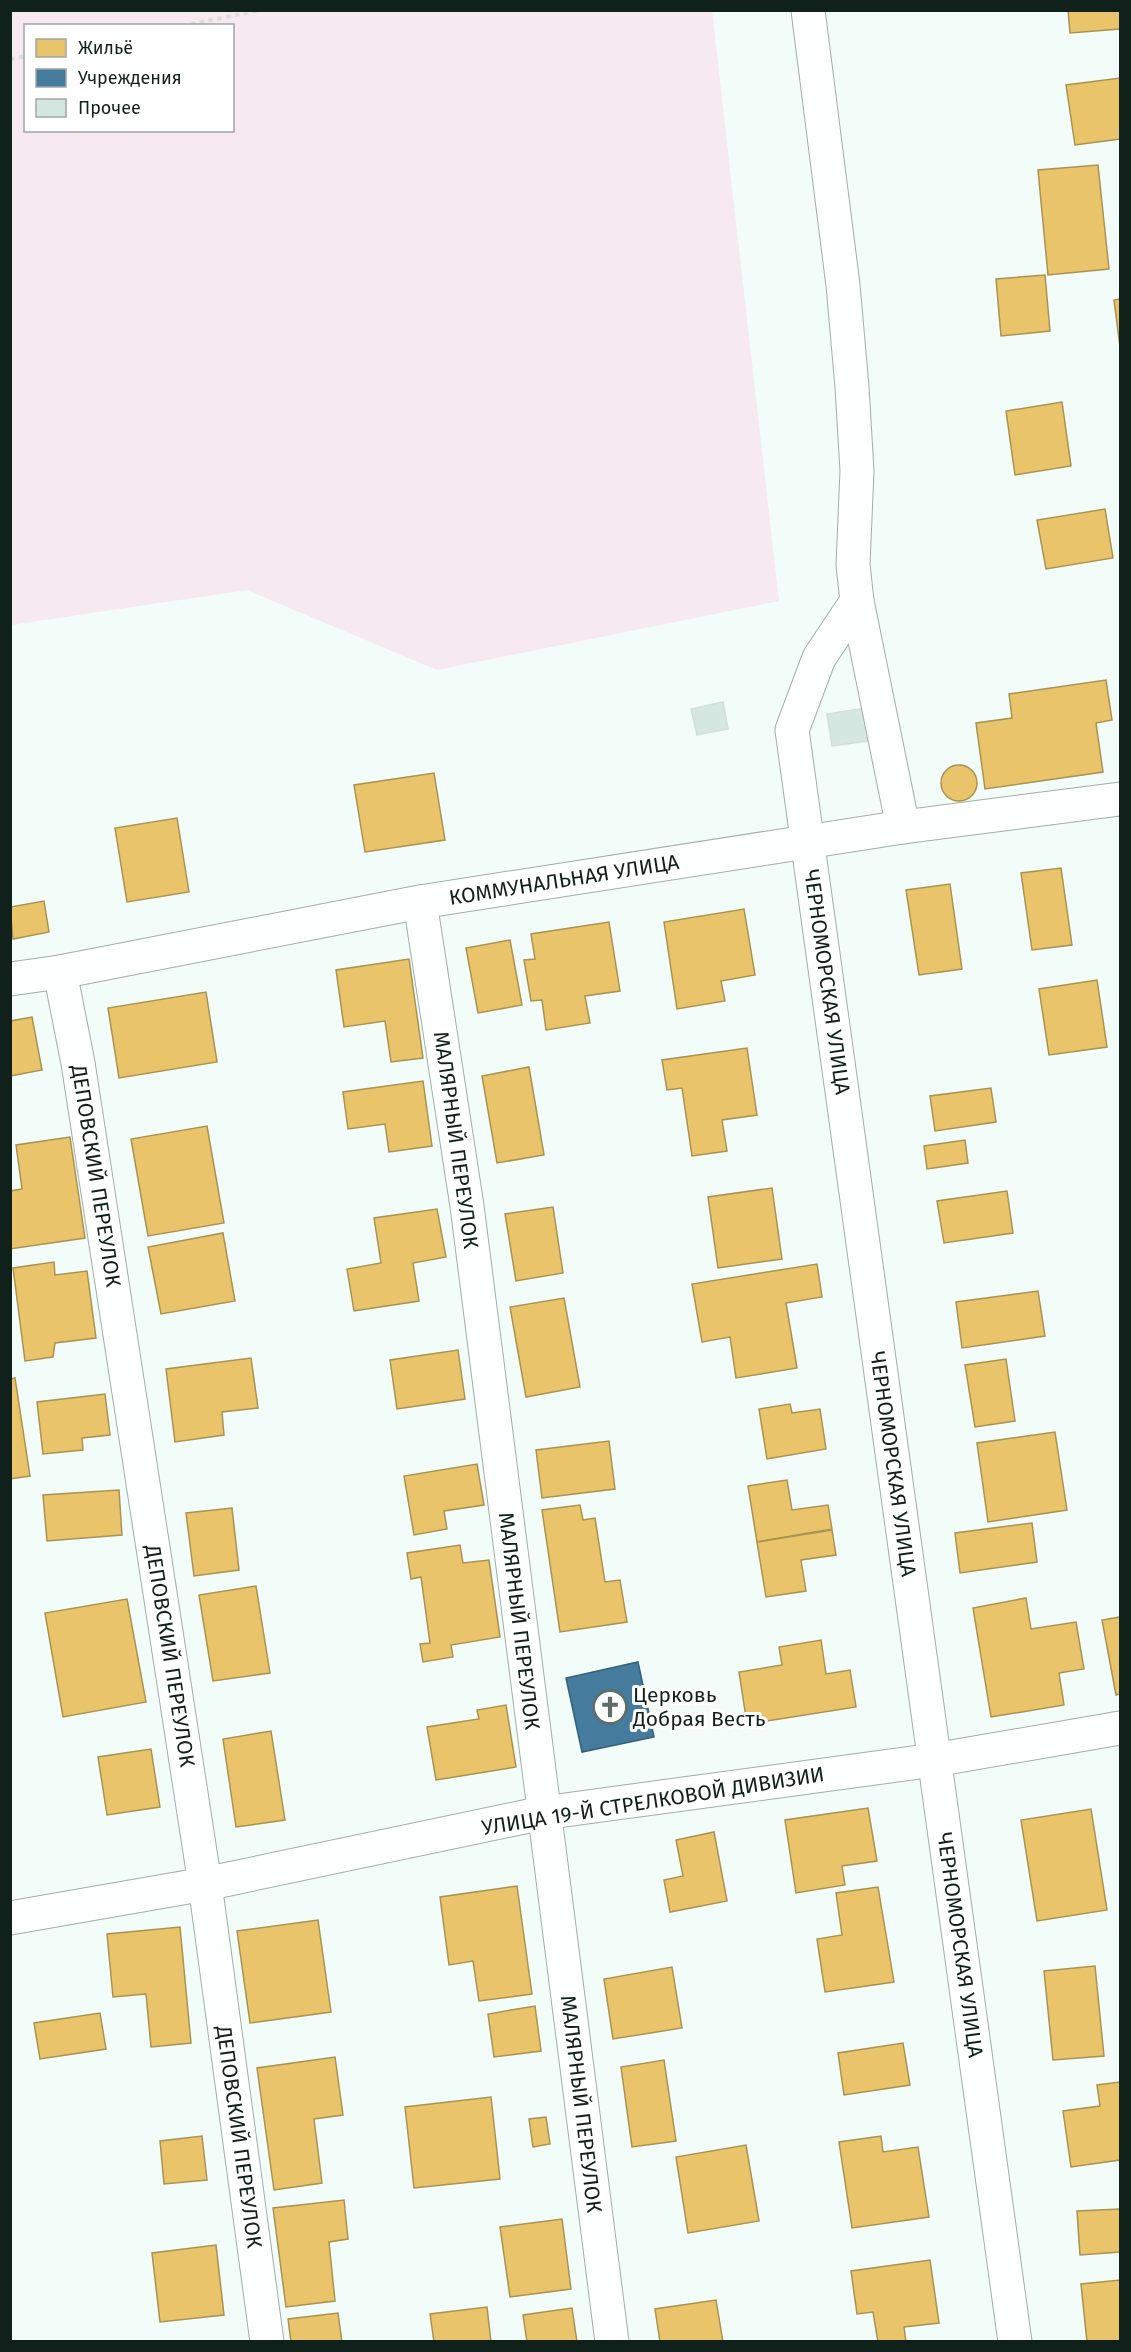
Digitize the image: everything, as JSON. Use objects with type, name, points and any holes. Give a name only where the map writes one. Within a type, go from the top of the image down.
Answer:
[{"type":"street","points":[[807,10],[843,285],[850,364],[857,471],[853,565],[857,601],[903,827]]},
{"type":"street","name":"ЧЕРНОМОРСКАЯ УЛИЦА","points":[[857,601],[819,658],[792,730],[1015,2342]]},
{"type":"street","name":"КОММУНАЛЬНАЯ УЛИЦА","points":[[10,979],[60,972],[420,902],[903,827],[1120,799]]},
{"type":"street","name":"МАЛЯРНЫЙ ПЕРЕУЛОК","points":[[420,902],[466,1206],[612,2342]]},
{"type":"street","name":"ДЕПОВСКИЙ ПЕРЕУЛОК","points":[[60,972],[78,1063],[205,1884],[267,2342]]},
{"type":"street","name":"УЛИЦА 19-Й СТРЕЛКОВОЙ ДИВИЗИИ","points":[[10,1918],[205,1884],[543,1813],[934,1760],[1120,1728]]},
{"type":"path","points":[[192,24],[260,10]]},
{"type":"shaded area","points":[[10,11],[712,11],[779,601],[437,670],[247,590],[11,625]]},
{"type":"building: Жильё","points":[[1068,10],[1120,10],[1120,29],[1070,33]]},
{"type":"building: Жильё","points":[[1120,78],[1120,139],[1075,145],[1066,85]]},
{"type":"building: Жильё","points":[[1098,165],[1109,269],[1048,275],[1038,170]]},
{"type":"building: Жильё","points":[[1045,275],[1050,331],[1001,336],[996,279]]},
{"type":"building: Жильё","points":[[1120,299],[1120,347],[1114,300]]},
{"type":"building: Жильё","points":[[1062,402],[1071,466],[1015,475],[1006,411]]},
{"type":"building: Жильё","points":[[1105,509],[1113,558],[1046,569],[1037,520]]},
{"type":"building: Жильё","points":[[1106,680],[1112,720],[1096,723],[1103,772],[985,789],[976,723],[1012,718],[1009,694]]},
{"type":"building: Жильё","points":[[959,765],[971,771],[977,783],[971,795],[959,801],[947,795],[941,783],[947,771]]},
{"type":"building: Жильё","points":[[434,773],[445,840],[365,852],[354,785]]},
{"type":"building: Жильё","points":[[177,818],[189,892],[127,902],[115,828]]},
{"type":"building: Жильё","points":[[1061,868],[1072,945],[1032,950],[1021,873]]},
{"type":"building: Жильё","points":[[950,884],[962,969],[919,975],[906,890]]},
{"type":"building: Жильё","points":[[44,901],[49,932],[13,939],[10,907]]},
{"type":"building: Жильё","points":[[744,909],[755,975],[721,981],[725,1001],[677,1009],[664,922]]},
{"type":"building: Жильё","points":[[609,922],[620,991],[585,996],[590,1023],[546,1030],[542,1000],[531,1001],[524,960],[535,959],[531,934]]},
{"type":"building: Жильё","points":[[510,940],[522,1005],[478,1013],[466,948]]},
{"type":"building: Жильё","points":[[409,959],[423,1058],[391,1062],[385,1021],[344,1027],[336,970]]},
{"type":"building: Жильё","points":[[1097,980],[1107,1047],[1049,1055],[1039,989]]},
{"type":"building: Жильё","points":[[206,992],[217,1062],[119,1078],[108,1008]]},
{"type":"building: Жильё","points":[[32,1017],[42,1070],[10,1076],[10,1021]]},
{"type":"building: Жильё","points":[[747,1048],[757,1115],[722,1120],[727,1151],[692,1156],[682,1088],[667,1090],[662,1060]]},
{"type":"building: Жильё","points":[[529,1067],[544,1155],[497,1163],[482,1076]]},
{"type":"building: Жильё","points":[[423,1081],[432,1146],[389,1152],[385,1124],[348,1129],[343,1092]]},
{"type":"building: Жильё","points":[[991,1088],[996,1122],[935,1131],[930,1096]]},
{"type":"building: Жильё","points":[[207,1126],[224,1223],[148,1236],[131,1139]]},
{"type":"building: Жильё","points":[[70,1137],[85,1238],[10,1249],[10,1191],[22,1189],[16,1145]]},
{"type":"building: Жильё","points":[[965,1140],[968,1163],[927,1169],[924,1146]]},
{"type":"building: Жильё","points":[[772,1188],[782,1259],[718,1268],[708,1197]]},
{"type":"building: Жильё","points":[[1007,1191],[1013,1233],[944,1243],[937,1201]]},
{"type":"building: Жильё","points":[[553,1207],[563,1273],[516,1281],[505,1214]]},
{"type":"building: Жильё","points":[[437,1209],[446,1257],[413,1263],[419,1301],[354,1311],[347,1269],[381,1263],[374,1218]]},
{"type":"building: Жильё","points":[[223,1233],[235,1301],[161,1314],[148,1247]]},
{"type":"building: Жильё","points":[[54,1262],[55,1275],[87,1271],[96,1338],[55,1343],[53,1357],[25,1361],[13,1268]]},
{"type":"building: Жильё","points":[[817,1264],[822,1297],[786,1303],[797,1368],[736,1378],[730,1337],[702,1342],[692,1284]]},
{"type":"building: Жильё","points":[[1038,1291],[1045,1336],[962,1348],[956,1302]]},
{"type":"building: Жильё","points":[[564,1298],[580,1387],[526,1397],[510,1307]]},
{"type":"building: Жильё","points":[[458,1350],[465,1399],[397,1409],[390,1360]]},
{"type":"building: Жильё","points":[[251,1358],[258,1408],[222,1412],[224,1435],[175,1442],[166,1369]]},
{"type":"building: Жильё","points":[[1006,1359],[1015,1421],[975,1427],[965,1365]]},
{"type":"building: Жильё","points":[[15,1378],[30,1476],[10,1479],[10,1379]]},
{"type":"building: Жильё","points":[[105,1394],[110,1435],[82,1438],[83,1450],[43,1454],[37,1402]]},
{"type":"building: Жильё","points":[[790,1404],[792,1413],[820,1409],[826,1449],[767,1459],[759,1409]]},
{"type":"building: Жильё","points":[[1055,1432],[1067,1510],[988,1522],[977,1443]]},
{"type":"building: Жильё","points":[[609,1441],[615,1489],[542,1498],[536,1450]]},
{"type":"building: Жильё","points":[[477,1464],[484,1505],[444,1511],[447,1529],[414,1535],[404,1476]]},
{"type":"building: Жильё","points":[[787,1480],[792,1510],[828,1505],[832,1529],[757,1542],[748,1486]]},
{"type":"building: Жильё","points":[[119,1490],[122,1535],[47,1541],[43,1495]]},
{"type":"building: Жильё","points":[[580,1505],[583,1520],[595,1518],[605,1582],[620,1580],[627,1622],[560,1632],[542,1510]]},
{"type":"building: Жильё","points":[[232,1508],[239,1570],[194,1576],[186,1513]]},
{"type":"building: Жильё","points":[[1032,1523],[1037,1562],[960,1573],[955,1533]]},
{"type":"building: Жильё","points":[[832,1530],[836,1555],[801,1560],[806,1591],[766,1597],[757,1542]]},
{"type":"building: Жильё","points":[[460,1545],[463,1563],[489,1560],[500,1637],[451,1645],[453,1657],[423,1662],[420,1644],[430,1643],[421,1577],[411,1579],[407,1553]]},
{"type":"building: Жильё","points":[[256,1586],[270,1673],[213,1681],[199,1595]]},
{"type":"building: Жильё","points":[[1026,1598],[1031,1629],[1076,1622],[1084,1669],[1059,1673],[1064,1705],[991,1717],[973,1608]]},
{"type":"building: Жильё","points":[[127,1599],[146,1702],[63,1717],[45,1613]]},
{"type":"building: Жильё","points":[[1120,1617],[1120,1694],[1116,1695],[1102,1620]]},
{"type":"building: Жильё","points":[[821,1640],[826,1674],[850,1670],[856,1707],[747,1724],[739,1672],[782,1665],[779,1647]]},
{"type":"building: Жильё","points":[[506,1705],[516,1767],[436,1780],[427,1727],[479,1719],[477,1710]]},
{"type":"building: Жильё","points":[[271,1731],[285,1820],[236,1827],[223,1739]]},
{"type":"building: Жильё","points":[[151,1749],[160,1807],[107,1815],[98,1757]]},
{"type":"building: Жильё","points":[[868,1808],[877,1861],[842,1866],[845,1885],[796,1893],[785,1820]]},
{"type":"building: Жильё","points":[[1091,1809],[1107,1910],[1037,1921],[1021,1820]]},
{"type":"building: Жильё","points":[[714,1832],[727,1901],[670,1912],[664,1880],[683,1876],[676,1840]]},
{"type":"building: Жильё","points":[[517,1886],[532,1994],[479,2001],[473,1961],[449,1965],[440,1897]]},
{"type":"building: Жильё","points":[[878,1887],[894,1982],[825,1992],[817,1939],[842,1935],[836,1893]]},
{"type":"building: Жильё","points":[[318,1920],[331,2012],[250,2023],[237,1931]]},
{"type":"building: Жильё","points":[[180,1927],[191,2043],[151,2047],[146,1994],[113,1997],[107,1934]]},
{"type":"building: Жильё","points":[[1095,1966],[1104,2056],[1053,2060],[1044,1971]]},
{"type":"building: Жильё","points":[[672,1967],[682,2028],[613,2039],[604,1979]]},
{"type":"building: Жильё","points":[[535,2006],[541,2051],[494,2057],[488,2014]]},
{"type":"building: Жильё","points":[[100,2013],[106,2049],[40,2059],[34,2023]]},
{"type":"building: Жильё","points":[[903,2043],[910,2085],[844,2095],[838,2053]]},
{"type":"building: Жильё","points":[[335,2057],[343,2115],[314,2119],[322,2183],[274,2190],[257,2068]]},
{"type":"building: Жильё","points":[[664,2060],[676,2141],[632,2147],[621,2067]]},
{"type":"building: Жильё","points":[[1120,2082],[1120,2160],[1071,2167],[1063,2111],[1100,2106],[1097,2085]]},
{"type":"building: Жильё","points":[[491,2097],[500,2179],[414,2188],[405,2107]]},
{"type":"building: Жильё","points":[[546,2117],[550,2144],[533,2147],[529,2119]]},
{"type":"building: Жильё","points":[[202,2136],[207,2180],[164,2184],[160,2141]]},
{"type":"building: Жильё","points":[[881,2136],[883,2152],[918,2147],[929,2217],[852,2228],[839,2142]]},
{"type":"building: Жильё","points":[[746,2145],[759,2221],[688,2233],[676,2157]]},
{"type":"building: Жильё","points":[[344,2200],[348,2239],[329,2242],[335,2301],[286,2307],[273,2208]]},
{"type":"building: Жильё","points":[[1120,2209],[1120,2252],[1080,2255],[1077,2211]]},
{"type":"building: Жильё","points":[[562,2219],[571,2289],[510,2297],[500,2227]]},
{"type":"building: Жильё","points":[[216,2245],[224,2315],[160,2322],[152,2253]]},
{"type":"building: Жильё","points":[[930,2260],[939,2323],[904,2327],[906,2342],[878,2342],[873,2312],[857,2314],[851,2271]]},
{"type":"building: Жильё","points":[[1120,2280],[1120,2342],[1087,2342],[1081,2284]]},
{"type":"building: Жильё","points":[[716,2300],[723,2342],[660,2342],[655,2309]]},
{"type":"building: Жильё","points":[[487,2307],[491,2342],[434,2342],[430,2314]]},
{"type":"building: Жильё","points":[[572,2308],[577,2342],[527,2342],[523,2315]]},
{"type":"building: Жильё","points":[[338,2313],[342,2342],[291,2342],[288,2319]]},
{"type":"building: Учреждения","name":"Церковь Добрая Весть","points":[[638,1662],[654,1737],[582,1752],[566,1678]]},
{"type":"building: Прочее","points":[[723,702],[728,729],[697,735],[691,709]]},
{"type":"building: Прочее","points":[[871,707],[875,740],[832,746],[827,714]]},
{"type":"place","name":"Церковь Добрая Весть","points":[[610,1707]]}]
